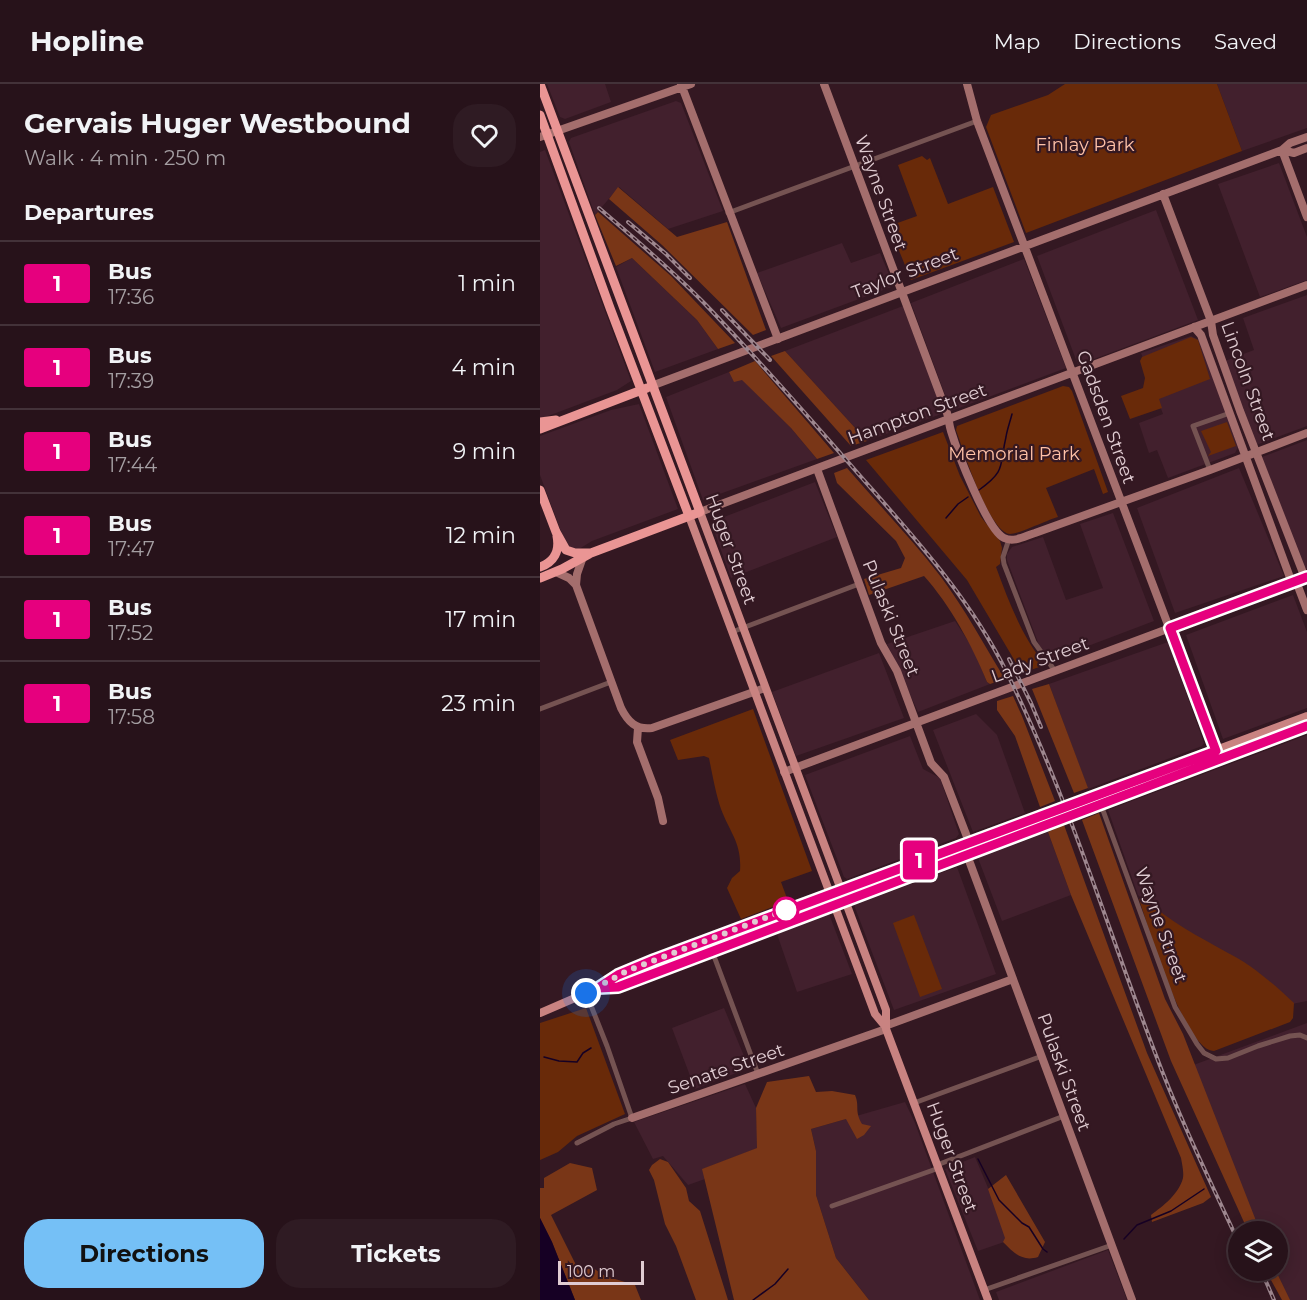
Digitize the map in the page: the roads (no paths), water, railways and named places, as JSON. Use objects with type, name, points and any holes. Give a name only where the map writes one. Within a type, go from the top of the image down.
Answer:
[{"type":"highway","name":"Huger Street","points":[[540,84],[700,512]]},
{"type":"highway","name":"Huger Street","points":[[540,115],[544,136],[689,516]]},
{"type":"highway","name":"Taylor Street","points":[[540,429],[654,385]]},
{"type":"highway","points":[[540,422],[565,419]]},
{"type":"highway","points":[[540,490],[556,532],[568,551],[587,555]]},
{"type":"highway","name":"Hampton Street","points":[[540,578],[587,555],[700,512]]},
{"type":"highway","points":[[540,567],[548,563],[556,553],[558,545],[556,532]]},
{"type":"main road","name":"Huger Street","points":[[700,512],[886,1010],[886,1027]]},
{"type":"main road","name":"Huger Street","points":[[689,516],[833,904],[875,1014],[886,1027],[988,1300]]},
{"type":"main road","points":[[598,988],[618,987],[1097,806],[1307,716]]},
{"type":"main road","points":[[540,1013],[598,988],[629,970],[1045,813],[1307,726]]},
{"type":"main road","points":[[967,855],[969,848],[987,839],[990,834]]},
{"type":"street","points":[[544,136],[691,84]]},
{"type":"street","name":"Wayne Street","points":[[824,84],[976,495],[996,532],[1009,539]]},
{"type":"street","name":"Gadsden Street","points":[[967,84],[977,121],[1218,755]]},
{"type":"street","points":[[681,86],[778,339]]},
{"type":"street","points":[[728,213],[977,121]]},
{"type":"street","name":"Taylor Street","points":[[654,385],[1282,150],[1290,143],[1307,136]]},
{"type":"street","name":"Taylor Street","points":[[1282,150],[1294,153],[1307,148]]},
{"type":"street","points":[[1282,150],[1307,217]]},
{"type":"street","name":"Lincoln Street","points":[[1163,194],[1211,321],[1213,335],[1240,411],[1257,452],[1300,580],[1307,610]]},
{"type":"street","name":"Hampton Street","points":[[700,512],[1307,285]]},
{"type":"street","name":"Lincoln Street","points":[[1194,327],[1201,335],[1246,456],[1300,580]]},
{"type":"street","points":[[1210,470],[1194,426],[1230,413]]},
{"type":"street","points":[[1055,671],[1034,642],[1004,564],[1003,557],[1009,539],[1016,540],[1307,433]]},
{"type":"street","name":"Pulaski Street","points":[[817,469],[881,643],[897,671],[931,763],[944,777],[969,842]]},
{"type":"street","points":[[587,555],[577,574],[576,585],[611,682],[624,713],[632,724],[638,728],[652,728],[765,688]]},
{"type":"street","points":[[556,572],[569,578],[576,585]]},
{"type":"street","name":"Lady Street","points":[[784,772],[1300,580]]},
{"type":"street","points":[[731,632],[859,584]]},
{"type":"street","points":[[540,709],[611,682]]},
{"type":"street","points":[[638,728],[638,742],[658,798],[663,821]]},
{"type":"street","name":"Wayne Street","points":[[1094,796],[1175,1007],[1203,1052],[1211,1057],[1228,1058],[1296,1035],[1307,1038]]},
{"type":"street","name":"Pulaski Street","points":[[967,855],[1132,1300]]},
{"type":"street","points":[[708,940],[758,1074]]},
{"type":"street","name":"Senate Street","points":[[577,1143],[632,1118],[758,1074],[1013,979]]},
{"type":"street","points":[[586,993],[632,1118]]},
{"type":"street","points":[[914,1102],[1042,1056]]},
{"type":"street","points":[[832,1206],[938,1167],[1064,1116]]},
{"type":"street","points":[[984,1290],[1112,1245]]},
{"type":"waterway","points":[[979,490],[998,472],[1012,414]]},
{"type":"waterway","points":[[946,518],[958,504],[968,497]]},
{"type":"waterway","points":[[544,1057],[577,1062],[583,1053],[591,1048]]},
{"type":"waterway","points":[[978,1159],[999,1200],[1029,1227],[1047,1252]]},
{"type":"waterway","points":[[1124,1239],[1137,1225],[1171,1211],[1204,1189]]},
{"type":"waterway","points":[[753,1300],[775,1284],[788,1269]]},
{"type":"railway","points":[[599,208],[654,255],[724,324],[897,518],[976,618],[1007,673],[1049,765],[1163,1074],[1229,1221]]},
{"type":"railway","points":[[628,222],[690,278]]},
{"type":"railway","points":[[722,310],[770,360]]},
{"type":"railway","points":[[1009,659],[1041,727]]},
{"type":"railway","points":[[1266,1281],[1274,1300]]},
{"type":"park label","name":"Finlay Park","points":[[1085,145]]},
{"type":"park label","name":"Memorial Park","points":[[1014,454]]}]
